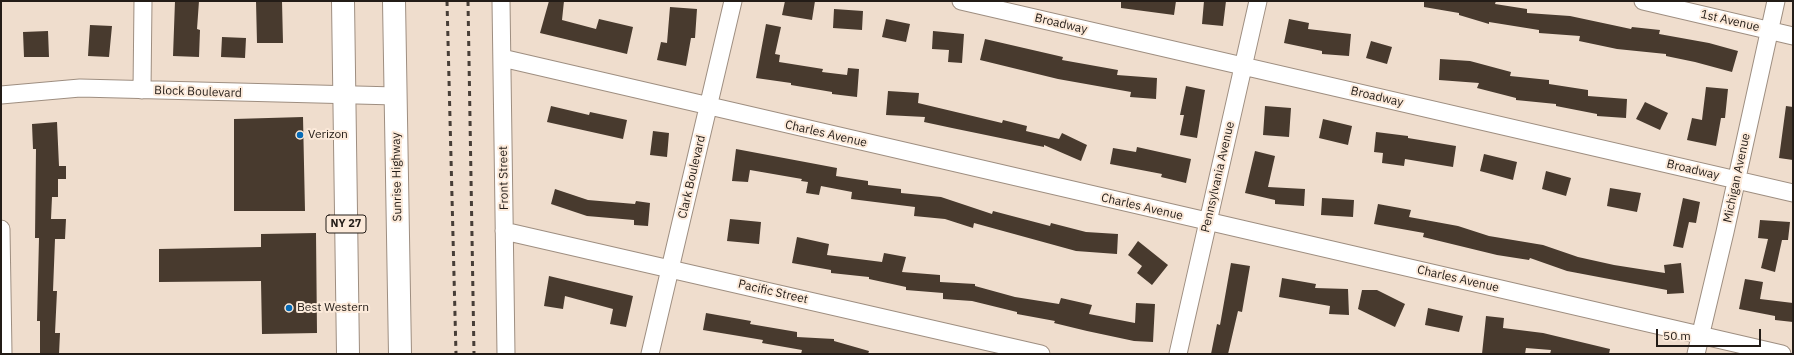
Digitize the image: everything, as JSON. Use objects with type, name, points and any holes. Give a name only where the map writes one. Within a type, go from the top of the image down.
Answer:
[{"type":"highway","name":"NY 27","points":[[343,1],[348,354]]},
{"type":"highway","name":"Sunrise Highway","points":[[394,1],[400,354]]},
{"type":"street","points":[[142,90],[143,1]]},
{"type":"street","name":"Front Street","points":[[501,1],[506,354]]},
{"type":"street","name":"Clark Boulevard","points":[[650,354],[734,1]]},
{"type":"street","name":"Broadway","points":[[961,1],[1793,193]]},
{"type":"street","name":"Pennsylvania Avenue","points":[[1178,354],[1258,1]]},
{"type":"street","name":"1st Avenue","points":[[1643,1],[1793,36]]},
{"type":"street","name":"Michigan Avenue","points":[[1696,354],[1776,1]]},
{"type":"street","name":"Charles Avenue","points":[[502,58],[1782,354]]},
{"type":"street","name":"Block Boulevard","points":[[1,95],[80,88],[396,96]]},
{"type":"street","points":[[1,229],[3,354]]},
{"type":"street","name":"Pacific Street","points":[[504,230],[1041,354]]},
{"type":"building","points":[[175,1],[199,1],[197,29],[200,30],[199,57],[173,56]]},
{"type":"building","points":[[256,1],[282,1],[283,43],[257,43]]},
{"type":"building","points":[[549,1],[564,1],[562,20],[596,29],[599,19],[633,27],[627,54],[540,33]]},
{"type":"building","points":[[785,1],[815,1],[812,20],[782,15]]},
{"type":"building","points":[[1121,1],[1176,1],[1174,15],[1121,8]]},
{"type":"building","points":[[1204,1],[1226,1],[1223,26],[1202,24]]},
{"type":"building","points":[[1424,1],[1496,1],[1495,4],[1527,9],[1527,13],[1570,16],[1631,29],[1632,27],[1660,30],[1659,34],[1709,43],[1738,51],[1732,72],[1666,56],[1666,54],[1617,49],[1579,41],[1580,36],[1539,33],[1539,30],[1489,22],[1489,24],[1459,15],[1459,13],[1424,7]]},
{"type":"building","points":[[670,7],[697,9],[695,38],[691,38],[686,66],[657,60],[661,42],[667,43]]},
{"type":"building","points":[[834,9],[863,11],[862,30],[833,28]]},
{"type":"building","points":[[886,19],[910,24],[906,42],[882,37]]},
{"type":"building","points":[[1289,19],[1309,23],[1308,29],[1351,34],[1349,56],[1322,54],[1322,51],[1284,43]]},
{"type":"building","points":[[766,24],[781,27],[775,54],[780,55],[779,62],[823,69],[822,72],[847,75],[848,68],[859,69],[857,97],[832,94],[832,92],[791,85],[791,83],[756,78]]},
{"type":"building","points":[[90,25],[112,26],[109,57],[88,56]]},
{"type":"building","points":[[48,31],[49,57],[24,57],[23,32]]},
{"type":"building","points":[[933,31],[964,34],[962,63],[948,62],[949,50],[932,49]]},
{"type":"building","points":[[222,37],[246,38],[245,58],[221,57]]},
{"type":"building","points":[[985,39],[1063,57],[1062,60],[1118,70],[1117,75],[1157,78],[1156,99],[1130,97],[1131,92],[1058,79],[980,60]]},
{"type":"building","points":[[1371,41],[1392,47],[1387,64],[1366,58]]},
{"type":"building","points":[[1440,59],[1470,61],[1511,72],[1510,76],[1549,80],[1549,84],[1588,90],[1588,96],[1627,99],[1626,118],[1597,116],[1597,114],[1556,106],[1556,104],[1516,100],[1516,98],[1477,88],[1479,83],[1439,80]]},
{"type":"building","points":[[1186,86],[1205,90],[1197,138],[1180,135],[1184,115],[1180,115]]},
{"type":"building","points":[[1706,87],[1728,89],[1725,118],[1721,118],[1716,146],[1687,140],[1692,118],[1702,120]]},
{"type":"building","points":[[888,91],[919,93],[918,103],[1002,123],[1003,120],[1027,126],[1026,131],[1059,139],[1062,133],[1087,145],[1081,161],[1044,145],[1044,147],[924,122],[925,117],[886,115]]},
{"type":"building","points":[[1645,102],[1668,113],[1660,130],[1636,119]]},
{"type":"building","points":[[551,106],[589,115],[590,112],[627,120],[623,139],[547,122]]},
{"type":"building","points":[[1265,106],[1291,108],[1289,137],[1263,135]]},
{"type":"building","points":[[1786,106],[1793,107],[1793,160],[1779,158]]},
{"type":"building","points":[[303,117],[305,211],[234,211],[234,119]]},
{"type":"building","points":[[1323,119],[1352,126],[1348,145],[1319,138]]},
{"type":"building","points":[[57,122],[59,166],[66,166],[66,179],[58,179],[58,197],[52,197],[51,219],[66,219],[65,239],[55,239],[53,291],[57,291],[55,333],[60,333],[59,354],[40,354],[40,321],[37,321],[39,238],[35,238],[36,149],[33,149],[32,124]]},
{"type":"building","points":[[653,131],[669,133],[667,157],[650,155]]},
{"type":"building","points":[[1376,132],[1408,136],[1408,138],[1456,146],[1453,167],[1405,159],[1404,166],[1382,163],[1383,153],[1374,152]]},
{"type":"building","points":[[1137,147],[1191,159],[1186,183],[1161,177],[1162,174],[1110,164],[1113,148],[1136,152]]},
{"type":"building","points":[[736,149],[837,168],[836,176],[868,181],[868,185],[901,189],[901,193],[941,197],[992,214],[993,211],[1050,226],[1051,223],[1086,232],[1118,234],[1117,254],[1076,251],[974,223],[973,228],[945,219],[914,216],[915,207],[851,199],[852,192],[821,186],[819,195],[806,193],[808,182],[801,181],[802,179],[750,170],[748,182],[732,181]]},
{"type":"building","points":[[1255,151],[1275,156],[1268,187],[1305,189],[1304,206],[1275,204],[1275,200],[1245,193]]},
{"type":"building","points":[[1484,154],[1517,162],[1513,180],[1480,171]]},
{"type":"building","points":[[1546,171],[1571,178],[1566,196],[1542,189]]},
{"type":"building","points":[[1610,188],[1641,193],[1637,212],[1607,206]]},
{"type":"building","points":[[555,189],[588,200],[635,204],[636,201],[650,203],[648,226],[634,225],[634,220],[587,216],[551,204]]},
{"type":"building","points":[[1322,198],[1354,200],[1353,217],[1321,215]]},
{"type":"building","points":[[1683,198],[1700,202],[1696,223],[1689,222],[1683,248],[1673,246]]},
{"type":"building","points":[[1378,204],[1411,210],[1409,217],[1458,226],[1489,236],[1543,245],[1578,257],[1614,265],[1665,273],[1664,265],[1681,263],[1684,293],[1667,294],[1667,290],[1567,271],[1530,258],[1529,260],[1497,255],[1423,237],[1424,233],[1374,224]]},
{"type":"building","points":[[730,219],[761,222],[759,244],[727,241]]},
{"type":"building","points":[[1760,220],[1790,222],[1788,240],[1782,240],[1775,272],[1761,268],[1768,239],[1758,238]]},
{"type":"building","name":"Best Western","points":[[316,233],[317,333],[262,334],[261,281],[159,282],[159,249],[261,247],[261,234]]},
{"type":"building","points":[[797,237],[829,244],[827,255],[882,262],[884,253],[906,257],[902,272],[940,275],[940,282],[975,284],[975,286],[1015,297],[1059,304],[1061,298],[1092,305],[1089,314],[1135,323],[1136,303],[1155,304],[1153,342],[1134,341],[1087,331],[1054,323],[1055,321],[1017,314],[1017,312],[972,301],[943,299],[943,293],[906,290],[906,287],[869,279],[869,277],[831,273],[831,270],[792,263]]},
{"type":"building","points":[[1138,241],[1168,265],[1152,285],[1137,273],[1142,266],[1128,255]]},
{"type":"building","points":[[1231,263],[1250,266],[1242,312],[1238,311],[1228,354],[1211,354],[1217,324],[1220,325]]},
{"type":"building","points":[[549,276],[633,296],[626,327],[610,324],[613,309],[565,296],[563,309],[544,306]]},
{"type":"building","points":[[1282,278],[1316,284],[1315,288],[1348,289],[1349,315],[1329,314],[1330,306],[1279,297]]},
{"type":"building","points":[[1745,279],[1763,282],[1760,299],[1793,303],[1793,322],[1775,320],[1775,316],[1739,309]]},
{"type":"building","points":[[1362,290],[1377,290],[1405,304],[1395,327],[1358,309]]},
{"type":"building","points":[[1428,308],[1463,316],[1459,332],[1425,325]]},
{"type":"building","points":[[706,313],[751,321],[750,324],[797,332],[797,337],[834,339],[834,341],[869,351],[868,354],[801,354],[802,350],[762,343],[763,340],[703,330]]},
{"type":"building","points":[[1486,316],[1504,318],[1503,328],[1543,333],[1610,349],[1609,354],[1550,354],[1551,350],[1526,348],[1525,354],[1482,354]]},
{"type":"railway","points":[[447,1],[456,354]]},
{"type":"railway","points":[[468,1],[474,354]]},
{"type":"place","name":"Verizon","points":[[300,135]]},
{"type":"place","name":"Best Western","points":[[289,308]]}]
